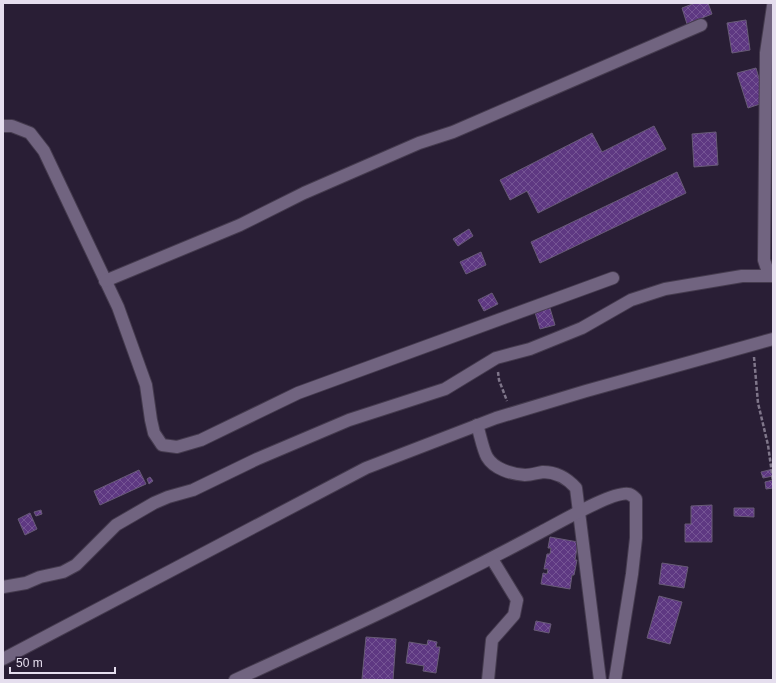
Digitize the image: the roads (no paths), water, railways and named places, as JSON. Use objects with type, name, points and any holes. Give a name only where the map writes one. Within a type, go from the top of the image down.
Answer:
[{"type":"street","points":[[773,6],[766,53],[764,260],[768,272],[773,276]]},
{"type":"street","points":[[105,281],[240,225],[304,193],[419,143],[454,132],[701,25]]},
{"type":"street","points":[[3,126],[12,126],[30,133],[44,151],[118,307],[146,385],[154,433],[162,445],[177,447],[201,440],[298,393],[613,278]]},
{"type":"street","points":[[765,155],[773,142]]},
{"type":"street","points":[[3,588],[63,572],[76,565],[116,525],[154,503],[193,490],[349,420],[445,389],[496,358],[530,349],[582,328],[631,300],[665,289],[742,276],[773,276]]},
{"type":"street","points":[[3,659],[366,468],[512,413],[773,338]]},
{"type":"street","points":[[477,425],[486,456],[492,463],[502,470],[526,475],[544,472],[556,474],[568,479],[576,488],[600,680]]},
{"type":"street","points":[[236,680],[492,559],[578,512],[617,494],[628,494],[636,499],[636,538],[632,574],[615,680]]},
{"type":"street","points":[[488,680],[492,640],[514,615],[517,600],[492,559]]}]
